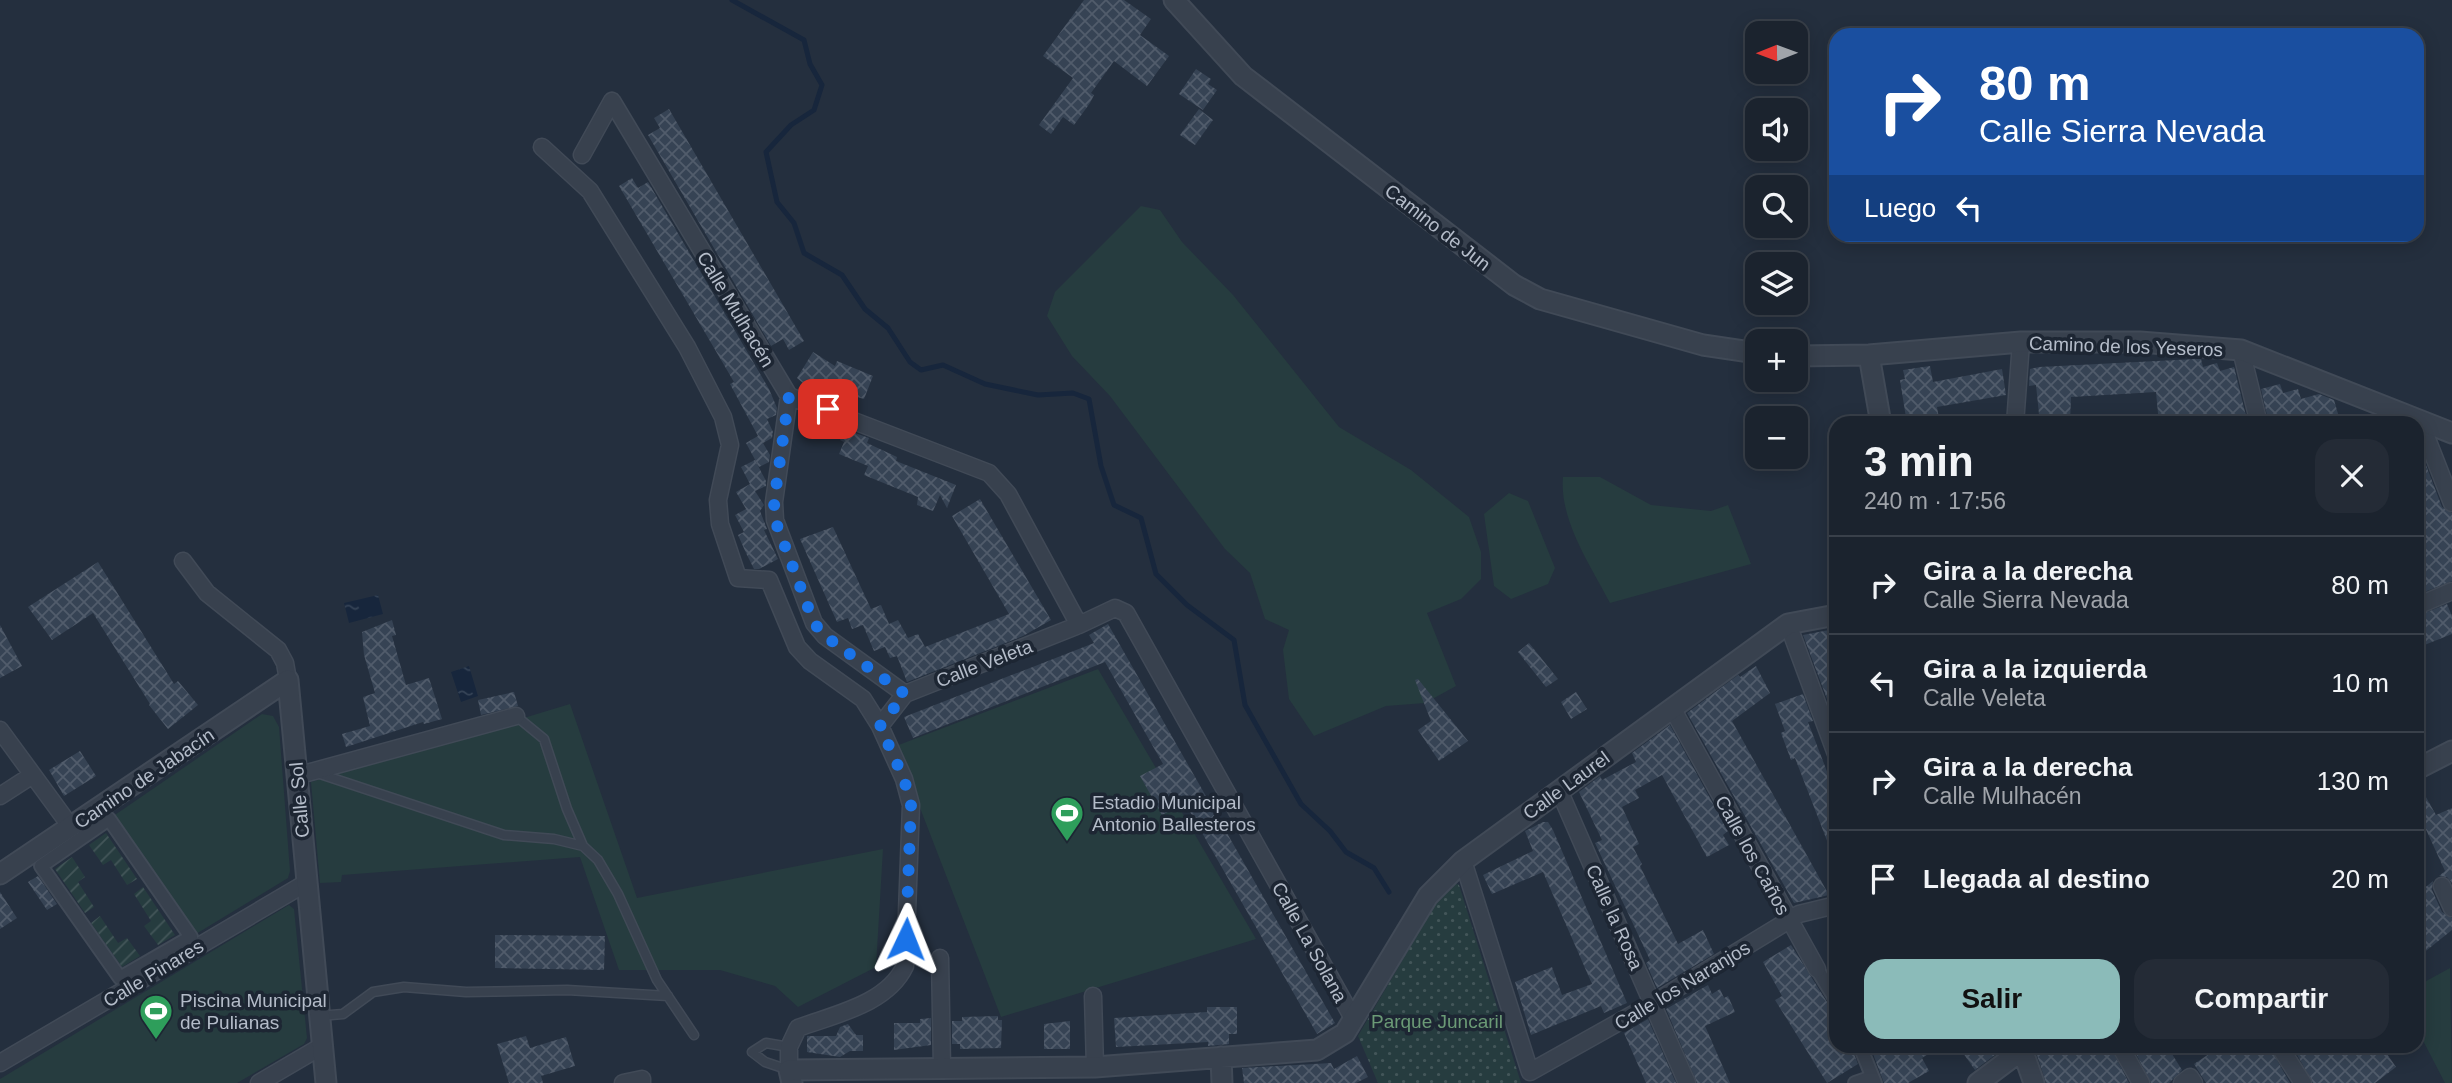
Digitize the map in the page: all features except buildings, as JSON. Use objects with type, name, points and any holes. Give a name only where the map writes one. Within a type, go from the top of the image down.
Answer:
[{"type":"street","name":"Camino de Jun","points":[[1174,0],[1243,76],[1514,285],[1540,299],[1703,345],[1745,351]]},
{"type":"street","name":"Calle Mulhacén","points":[[582,155],[612,101],[789,396]]},
{"type":"street","points":[[542,147],[590,191],[687,347],[723,417],[730,444],[718,499],[720,524],[738,578],[769,580],[797,647],[810,661],[863,699],[880,726],[904,779],[911,805],[905,965],[898,981],[880,995],[799,1028],[789,1047],[791,1077]]},
{"type":"street","points":[[2016,416],[2021,342]]},
{"type":"street","name":"Camino de los Yeseros","points":[[1869,355],[2021,342],[2140,342],[2241,350],[2407,416]]},
{"type":"street","points":[[2241,350],[2257,416]]},
{"type":"street","points":[[1808,356],[1869,355],[1880,416]]},
{"type":"street","points":[[880,726],[905,694],[825,636],[814,623],[775,520],[774,502],[789,396],[989,473],[1008,494],[1079,625]]},
{"type":"street","name":"Camino de los Yeseros","points":[[2424,422],[2452,433]]},
{"type":"street","points":[[2424,431],[2452,503]]},
{"type":"street","name":"Calle Sol","points":[[183,561],[207,593],[278,650],[285,663],[326,1083]]},
{"type":"street","points":[[2424,603],[2452,591]]},
{"type":"street","name":"Calle Veleta","points":[[905,694],[1115,608]]},
{"type":"street","name":"Calle La Solana","points":[[791,1077],[954,1073],[1095,1075],[1221,1057],[1317,1050],[1336,1041],[1354,1020],[1126,613],[1115,608]]},
{"type":"street","name":"Calle Laurel","points":[[1354,1020],[1428,896],[1463,861],[1788,624],[1829,616]]},
{"type":"street","points":[[1788,624],[1829,735]]},
{"type":"street","name":"Camino de Jabacín","points":[[0,874],[288,680]]},
{"type":"street","name":"Calle los Caños","points":[[1672,708],[1829,989]]},
{"type":"street","points":[[296,776],[317,773],[516,716]]},
{"type":"street","points":[[0,730],[31,776],[71,827]]},
{"type":"street","points":[[2424,765],[2452,751]]},
{"type":"street","points":[[0,796],[31,776]]},
{"type":"street","name":"Calle la Rosa","points":[[1559,790],[1687,1083]]},
{"type":"street","points":[[109,819],[191,937],[120,978],[41,866],[109,819]]},
{"type":"street","name":"Calle los Naranjos","points":[[1463,861],[1530,1072],[1653,1003],[1799,914],[1829,907]]},
{"type":"street","name":"Calle Pinares","points":[[0,1063],[306,883]]},
{"type":"street","points":[[2442,886],[2452,908]]},
{"type":"street","points":[[940,958],[954,1073]]},
{"type":"street","points":[[1093,996],[1095,1075]]},
{"type":"street","points":[[260,1083],[322,1046]]},
{"type":"street","points":[[1855,1083],[1873,1080],[1863,1053]]},
{"type":"street","points":[[1978,1083],[2015,1053]]},
{"type":"street","points":[[2023,1053],[2034,1083]]},
{"type":"street","points":[[2124,1053],[2141,1083]]},
{"type":"street","points":[[2284,1053],[2303,1083]]},
{"type":"street","points":[[1221,1057],[1223,1083]]},
{"type":"street","points":[[2182,1083],[2190,1077],[2194,1083]]},
{"type":"street","points":[[623,1083],[642,1079],[642,1083]]},
{"type":"lane","points":[[516,716],[544,739],[567,810],[583,846],[598,860],[618,894],[657,980],[694,1035]]},
{"type":"lane","points":[[317,773],[505,835],[554,839],[583,846]]},
{"type":"lane","points":[[319,1016],[343,1014],[373,992],[404,986],[467,992],[566,990],[668,996]]},
{"type":"lane","points":[[789,1047],[766,1043],[752,1052],[791,1077]]},
{"type":"green space","points":[[1141,206],[1160,210],[1182,242],[1233,295],[1339,427],[1411,470],[1469,517],[1481,552],[1481,579],[1461,599],[1427,613],[1456,686],[1425,703],[1386,706],[1314,736],[1289,699],[1283,650],[1289,630],[1265,619],[1250,573],[1225,549],[1110,396],[1072,356],[1047,316],[1055,292]]},
{"type":"green space","points":[[1563,477],[1600,477],[1651,505],[1711,511],[1728,505],[1751,564],[1610,603],[1571,526],[1563,493]]},
{"type":"green space","points":[[1509,493],[1528,501],[1555,568],[1548,584],[1511,599],[1494,586],[1484,514]]},
{"type":"green space","name":"Estadio Municipal Antonio Ballesteros","points":[[1098,669],[1256,939],[1001,1017],[896,746]]},
{"type":"green space","points":[[570,704],[637,898],[883,849],[876,967],[798,1007],[775,986],[720,970],[619,970],[580,857],[342,875],[341,882],[320,883],[311,782]]},
{"type":"green space","points":[[262,714],[273,716],[279,727],[290,871],[288,878],[191,937],[109,819]]},
{"type":"green space","points":[[106,833],[137,879],[127,885],[111,860],[103,865],[89,845]]},
{"type":"green space","points":[[72,857],[85,877],[78,882],[94,907],[85,913],[55,869]]},
{"type":"green space","name":"Parque Juncaril","points":[[1455,883],[1459,885],[1521,1083],[1378,1083],[1358,1036],[1437,901]]},
{"type":"green space","points":[[143,887],[175,935],[158,945],[144,926],[151,921],[134,894]]},
{"type":"green space","name":"Piscina Municipal de Pulianas","points":[[289,905],[294,909],[307,1038],[304,1044],[237,1083],[0,1083],[0,1079]]},
{"type":"green space","points":[[100,916],[118,943],[127,938],[140,956],[122,967],[91,923]]},
{"type":"green space","points":[[2450,968],[2452,1083],[2445,1083],[2424,1042],[2424,982]]},
{"type":"water","points":[[378,595],[383,614],[349,623],[344,603]]},
{"type":"water","points":[[469,666],[478,696],[461,702],[451,672]]},
{"type":"waterway","points":[[732,0],[804,40],[810,64],[822,85],[814,110],[791,125],[766,152],[777,202],[794,223],[804,253],[842,275],[865,309],[888,328],[910,362],[921,370],[943,365],[985,384],[1038,395],[1073,393],[1089,399],[1101,466],[1114,505],[1141,518],[1156,574],[1187,605],[1234,640],[1245,705],[1301,804],[1330,831],[1346,852],[1374,868],[1389,892]]},
{"type":"place","name":"Estadio Municipal Antonio Ballesteros","points":[[1067,843]]},
{"type":"place","name":"Piscina Municipal de Pulianas","points":[[156,1041]]},
{"type":"route","points":[[828,409],[789,396],[774,502],[775,520],[814,623],[825,636],[905,694],[880,726],[904,779],[911,805],[906,939]]}]
